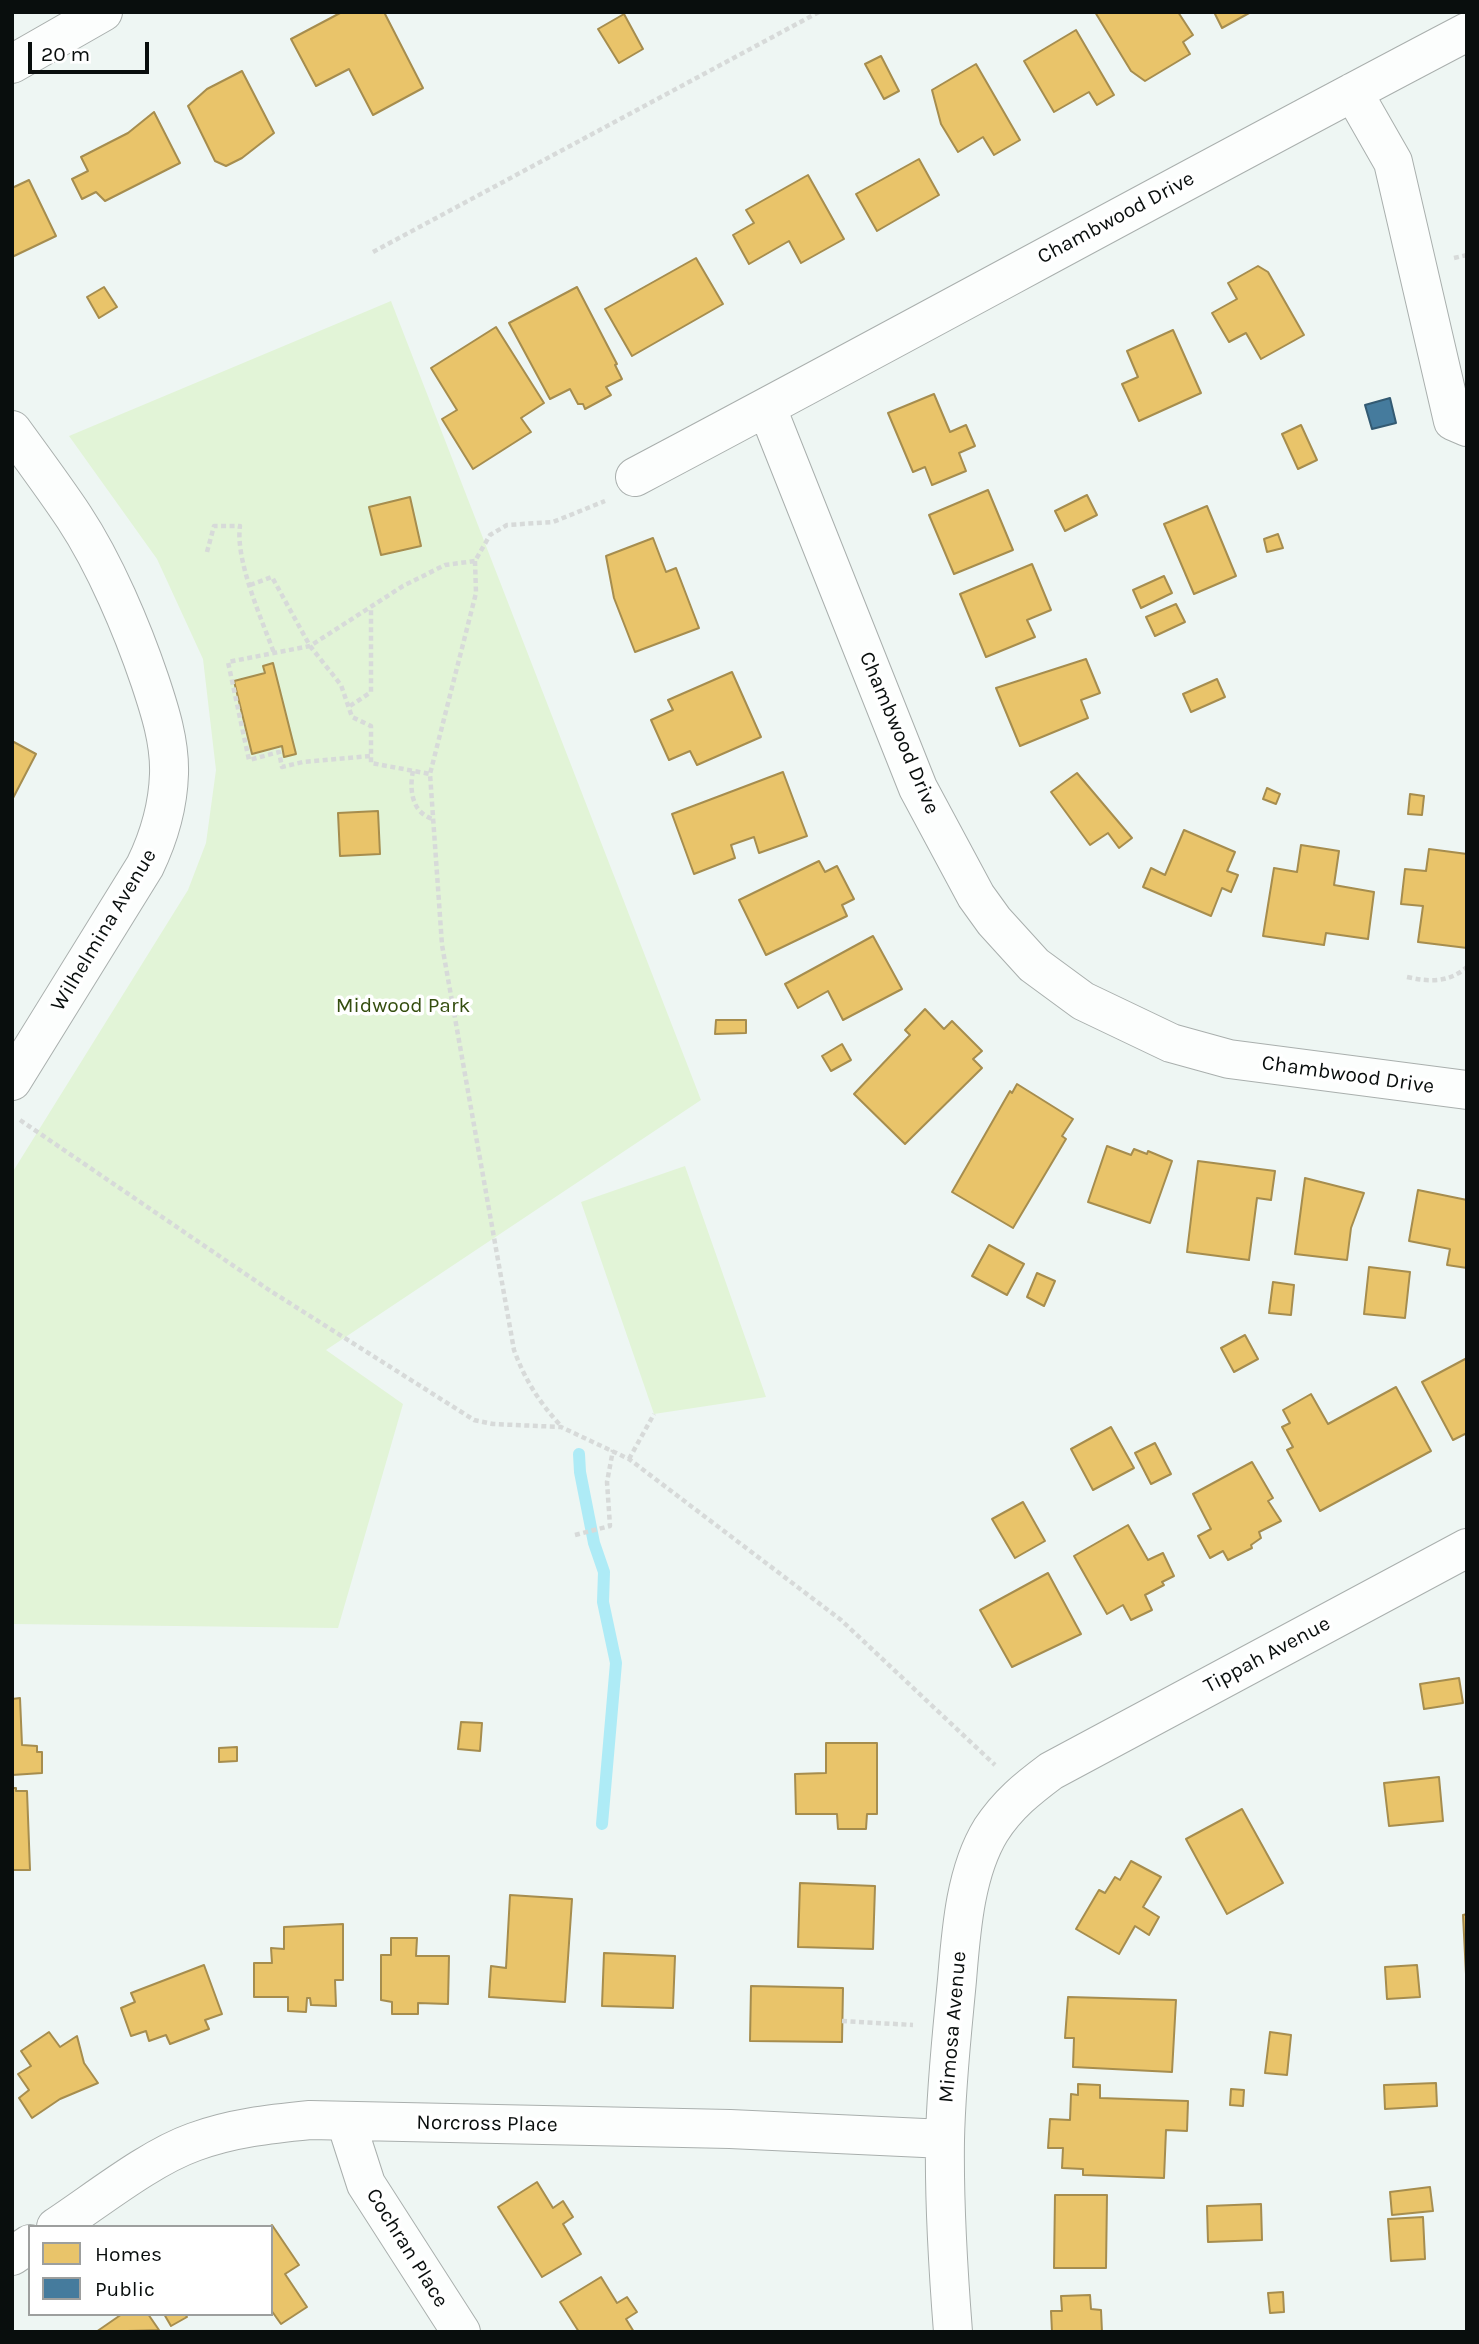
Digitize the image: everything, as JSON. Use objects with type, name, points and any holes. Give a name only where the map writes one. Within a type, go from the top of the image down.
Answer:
[{"type":"street","points":[[12,64],[103,12]]},
{"type":"street","name":"Chambwood Drive","points":[[635,477],[1467,32]]},
{"type":"street","points":[[1353,92],[1393,162],[1453,421],[1467,426]]},
{"type":"street","name":"Chambwood Drive","points":[[767,408],[918,788],[976,895],[1034,965],[1083,1000],[1171,1043],[1229,1059],[1467,1090]]},
{"type":"street","name":"Wilhelmina Avenue","points":[[12,430],[75,518],[139,647],[164,721],[169,771],[167,796],[155,844],[145,866],[12,1081]]},
{"type":"street","name":"Tippah Avenue","points":[[1067,1762],[1467,1548]]},
{"type":"street","name":"Mimosa Avenue","points":[[953,2332],[946,2236],[945,2139],[952,2027],[963,1921],[973,1872],[990,1832],[1023,1791],[1067,1762]]},
{"type":"street","name":"Norcross Place","points":[[59,2225],[166,2154],[194,2142],[251,2126],[310,2120],[730,2129],[945,2139]]},
{"type":"street","name":"Cochran Place","points":[[346,2122],[366,2184],[461,2332]]},
{"type":"street","points":[[12,2256],[28,2245]]},
{"type":"path","points":[[373,252],[818,12]]},
{"type":"path","points":[[561,1427],[542,1405],[525,1378],[514,1350],[442,945],[430,774],[476,593],[475,561],[490,535],[507,525],[553,522],[622,494],[635,477]]},
{"type":"path","points":[[207,552],[214,526],[240,526],[239,534],[250,585],[274,653]]},
{"type":"path","points":[[370,756],[303,762],[282,767],[279,752],[249,760],[228,662],[310,646],[403,586],[445,565],[475,561]]},
{"type":"path","points":[[250,585],[272,577],[310,646],[341,685],[352,717],[371,726],[371,764],[430,774]]},
{"type":"path","points":[[350,706],[371,692],[371,607]]},
{"type":"path","points":[[413,771],[410,786],[412,798],[426,817],[433,818]]},
{"type":"path","points":[[1407,977],[1440,981],[1457,975],[1467,967]]},
{"type":"path","points":[[12,1115],[269,1290],[474,1420],[493,1424],[561,1427],[629,1459],[841,1620],[1023,1791]]},
{"type":"path","points":[[629,1459],[654,1414]]},
{"type":"path","points":[[575,1535],[610,1526],[607,1482],[613,1450]]},
{"type":"path","points":[[842,2021],[952,2027]]},
{"type":"green space","name":"Midwood Park","points":[[391,301],[701,1100],[326,1350],[403,1404],[338,1628],[12,1624],[12,1173],[188,890],[206,843],[216,770],[203,659],[157,559],[69,436]]},
{"type":"green space","points":[[685,1166],[766,1397],[654,1414],[581,1202]]},
{"type":"building: Homes","points":[[342,12],[384,12],[423,88],[373,115],[349,69],[316,86],[291,39]]},
{"type":"building: Homes","points":[[1095,12],[1178,12],[1193,35],[1183,42],[1190,54],[1145,81],[1131,71]]},
{"type":"building: Homes","points":[[1214,12],[1251,12],[1222,28]]},
{"type":"building: Homes","points":[[624,14],[643,49],[619,63],[598,29]]},
{"type":"building: Homes","points":[[1076,30],[1114,95],[1097,105],[1089,92],[1054,112],[1024,61]]},
{"type":"building: Homes","points":[[881,56],[899,91],[884,99],[865,64]]},
{"type":"building: Homes","points":[[976,64],[1020,140],[994,155],[983,137],[958,152],[941,124],[932,90]]},
{"type":"building: Homes","points":[[242,71],[274,133],[242,158],[226,166],[215,161],[188,106],[207,89]]},
{"type":"building: Homes","points":[[154,112],[180,163],[105,201],[96,192],[82,199],[72,179],[88,171],[81,157],[128,133]]},
{"type":"building: Homes","points":[[919,159],[939,195],[877,231],[856,194]]},
{"type":"building: Homes","points":[[808,175],[844,239],[801,263],[789,241],[749,264],[733,235],[754,223],[746,210]]},
{"type":"building: Homes","points":[[29,180],[56,236],[12,257],[12,188]]},
{"type":"building: Homes","points":[[696,258],[723,304],[632,356],[605,309]]},
{"type":"building: Homes","points":[[1258,266],[1268,272],[1304,335],[1261,359],[1246,333],[1229,342],[1212,313],[1237,299],[1228,283]]},
{"type":"building: Homes","points":[[104,287],[117,307],[99,318],[87,297]]},
{"type":"building: Homes","points":[[577,287],[622,379],[606,387],[611,395],[585,409],[583,404],[578,404],[570,389],[550,399],[509,323]]},
{"type":"building: Homes","points":[[496,327],[544,403],[521,418],[531,432],[473,469],[442,419],[457,410],[431,368]]},
{"type":"building: Homes","points":[[1173,330],[1201,393],[1139,421],[1122,384],[1138,377],[1127,351]]},
{"type":"building: Homes","points":[[934,394],[950,432],[966,425],[975,446],[959,453],[966,471],[932,485],[925,467],[913,472],[888,413]]},
{"type":"building: Homes","points":[[1301,425],[1317,460],[1298,469],[1282,434]]},
{"type":"building: Homes","points":[[988,490],[1013,550],[954,574],[929,515]]},
{"type":"building: Homes","points":[[1087,495],[1097,515],[1065,531],[1055,511]]},
{"type":"building: Homes","points":[[410,497],[421,546],[381,555],[369,507]]},
{"type":"building: Homes","points":[[1207,506],[1236,576],[1194,594],[1164,524]]},
{"type":"building: Homes","points":[[1278,534],[1283,548],[1267,552],[1264,539]]},
{"type":"building: Homes","points":[[653,538],[666,572],[676,568],[699,628],[635,652],[614,598],[606,556]]},
{"type":"building: Homes","points":[[1032,564],[1051,610],[1027,620],[1035,637],[986,657],[960,594]]},
{"type":"building: Homes","points":[[1164,576],[1172,593],[1141,608],[1133,590]]},
{"type":"building: Homes","points":[[1176,604],[1185,622],[1155,636],[1146,617]]},
{"type":"building: Homes","points":[[1086,659],[1100,693],[1081,700],[1088,718],[1020,746],[996,688]]},
{"type":"building: Homes","points":[[273,663],[296,754],[284,757],[282,746],[252,754],[234,681],[265,673],[263,666]]},
{"type":"building: Homes","points":[[732,672],[761,737],[697,765],[690,751],[669,760],[651,720],[673,710],[668,700]]},
{"type":"building: Homes","points":[[1217,679],[1225,697],[1191,712],[1183,694]]},
{"type":"building: Homes","points":[[12,741],[36,754],[12,800]]},
{"type":"building: Homes","points":[[783,772],[807,836],[759,853],[754,837],[731,845],[735,858],[694,874],[672,814]]},
{"type":"building: Homes","points":[[1077,773],[1132,838],[1119,848],[1108,833],[1090,845],[1051,792]]},
{"type":"building: Homes","points":[[1267,788],[1280,794],[1276,804],[1263,799]]},
{"type":"building: Homes","points":[[1410,794],[1424,796],[1422,815],[1408,814]]},
{"type":"building: Homes","points":[[378,811],[380,854],[340,856],[338,813]]},
{"type":"building: Homes","points":[[1184,830],[1235,852],[1227,871],[1238,875],[1231,892],[1222,888],[1211,916],[1143,887],[1151,868],[1165,875]]},
{"type":"building: Homes","points":[[1301,845],[1339,851],[1334,885],[1374,892],[1368,939],[1326,933],[1324,945],[1263,936],[1274,868],[1297,872]]},
{"type":"building: Homes","points":[[1429,849],[1467,854],[1467,948],[1418,942],[1423,906],[1401,904],[1405,869],[1426,871]]},
{"type":"building: Homes","points":[[819,861],[825,872],[837,866],[854,899],[842,905],[847,916],[766,955],[739,900]]},
{"type":"building: Homes","points":[[873,936],[902,989],[843,1020],[828,991],[798,1008],[785,984]]},
{"type":"building: Homes","points":[[925,1009],[944,1029],[952,1021],[982,1051],[973,1059],[982,1068],[905,1144],[854,1094],[910,1035],[905,1030]]},
{"type":"building: Homes","points":[[716,1020],[746,1020],[746,1033],[715,1034]]},
{"type":"building: Homes","points":[[842,1044],[851,1060],[831,1071],[822,1056]]},
{"type":"building: Homes","points":[[1017,1084],[1073,1119],[1062,1136],[1066,1139],[1013,1228],[952,1192],[1010,1091],[1012,1093]]},
{"type":"building: Homes","points":[[1107,1146],[1131,1155],[1134,1149],[1147,1154],[1148,1151],[1172,1161],[1150,1223],[1088,1202]]},
{"type":"building: Homes","points":[[1198,1161],[1275,1171],[1271,1200],[1257,1198],[1249,1260],[1187,1252]]},
{"type":"building: Homes","points":[[1305,1178],[1364,1193],[1351,1228],[1347,1260],[1295,1254]]},
{"type":"building: Homes","points":[[1418,1190],[1467,1200],[1467,1268],[1447,1265],[1450,1249],[1409,1241]]},
{"type":"building: Homes","points":[[989,1245],[1024,1264],[1007,1295],[972,1276]]},
{"type":"building: Homes","points":[[1369,1267],[1410,1272],[1405,1318],[1364,1314]]},
{"type":"building: Homes","points":[[1037,1273],[1055,1281],[1044,1306],[1027,1297]]},
{"type":"building: Homes","points":[[1273,1282],[1294,1285],[1291,1315],[1269,1313]]},
{"type":"building: Homes","points":[[1245,1335],[1258,1359],[1234,1372],[1221,1348]]},
{"type":"building: Homes","points":[[1467,1358],[1467,1433],[1453,1440],[1422,1382]]},
{"type":"building: Homes","points":[[1396,1387],[1431,1451],[1320,1511],[1287,1450],[1293,1447],[1282,1427],[1290,1423],[1283,1410],[1311,1394],[1328,1424]]},
{"type":"building: Homes","points":[[1111,1427],[1134,1468],[1093,1490],[1071,1449]]},
{"type":"building: Homes","points":[[1155,1443],[1171,1474],[1151,1484],[1135,1453]]},
{"type":"building: Homes","points":[[1252,1462],[1273,1498],[1268,1501],[1281,1521],[1259,1532],[1261,1538],[1251,1545],[1252,1548],[1228,1560],[1223,1551],[1210,1558],[1198,1536],[1211,1529],[1193,1494]]},
{"type":"building: Homes","points":[[1023,1502],[1045,1541],[1015,1558],[992,1519]]},
{"type":"building: Homes","points":[[1128,1525],[1148,1560],[1163,1553],[1174,1576],[1145,1595],[1152,1610],[1131,1620],[1123,1605],[1107,1614],[1074,1556]]},
{"type":"building: Homes","points":[[1048,1573],[1081,1634],[1012,1667],[980,1610]]},
{"type":"building: Homes","points":[[1459,1678],[1463,1703],[1424,1709],[1420,1684]]},
{"type":"building: Homes","points":[[20,1698],[22,1745],[37,1746],[37,1752],[42,1752],[42,1773],[12,1775],[12,1699]]},
{"type":"building: Homes","points":[[461,1722],[482,1723],[480,1751],[458,1749]]},
{"type":"building: Homes","points":[[826,1743],[877,1743],[877,1814],[867,1814],[866,1829],[838,1829],[837,1814],[796,1814],[795,1774],[826,1773]]},
{"type":"building: Homes","points":[[237,1747],[237,1761],[219,1762],[219,1748]]},
{"type":"building: Homes","points":[[1439,1777],[1443,1821],[1389,1826],[1384,1783]]},
{"type":"building: Homes","points":[[12,1788],[16,1788],[16,1791],[27,1791],[30,1870],[12,1870]]},
{"type":"building: Homes","points":[[1242,1809],[1283,1883],[1227,1914],[1186,1839]]},
{"type":"building: Homes","points":[[1131,1861],[1161,1877],[1143,1907],[1159,1917],[1149,1935],[1135,1926],[1119,1954],[1076,1929],[1099,1890],[1105,1893],[1115,1877],[1120,1880]]},
{"type":"building: Homes","points":[[800,1883],[875,1886],[873,1949],[798,1947]]},
{"type":"building: Homes","points":[[510,1895],[572,1899],[565,2002],[489,1997],[491,1966],[506,1968]]},
{"type":"building: Homes","points":[[1467,1914],[1467,1974],[1466,1974],[1463,1915]]},
{"type":"building: Homes","points":[[343,1924],[343,1980],[335,1980],[336,2006],[311,2005],[310,1998],[307,1998],[306,2012],[288,2011],[288,1997],[254,1997],[254,1963],[272,1963],[271,1948],[284,1949],[284,1927]]},
{"type":"building: Homes","points":[[391,1938],[417,1938],[416,1956],[449,1956],[448,2004],[418,2003],[418,2014],[392,2014],[392,2002],[381,2000],[381,1955],[391,1955]]},
{"type":"building: Homes","points":[[604,1953],[675,1956],[673,2008],[602,2006]]},
{"type":"building: Homes","points":[[204,1965],[222,2014],[205,2020],[209,2029],[170,2044],[166,2035],[149,2041],[146,2031],[131,2036],[121,2008],[135,2002],[131,1993]]},
{"type":"building: Homes","points":[[1417,1965],[1420,1997],[1387,1999],[1385,1967]]},
{"type":"building: Homes","points":[[751,1986],[843,1988],[842,2042],[750,2041]]},
{"type":"building: Homes","points":[[1068,1997],[1176,2000],[1172,2072],[1073,2067],[1074,2038],[1065,2038]]},
{"type":"building: Homes","points":[[49,2032],[60,2047],[77,2036],[84,2063],[98,2083],[60,2099],[32,2118],[19,2098],[29,2090],[18,2074],[31,2066],[21,2051]]},
{"type":"building: Homes","points":[[1270,2032],[1291,2035],[1287,2075],[1265,2073]]},
{"type":"building: Homes","points":[[1436,2083],[1437,2106],[1385,2109],[1384,2085]]},
{"type":"building: Homes","points":[[1078,2084],[1100,2085],[1100,2098],[1188,2101],[1187,2131],[1166,2130],[1164,2178],[1083,2175],[1083,2169],[1062,2168],[1063,2148],[1048,2148],[1050,2119],[1070,2120],[1071,2094],[1078,2095]]},
{"type":"building: Homes","points":[[1231,2089],[1244,2090],[1243,2106],[1230,2105]]},
{"type":"building: Homes","points":[[537,2182],[553,2208],[563,2201],[573,2217],[563,2224],[581,2254],[542,2277],[498,2207]]},
{"type":"building: Homes","points":[[1430,2187],[1433,2211],[1392,2215],[1390,2192]]},
{"type":"building: Homes","points":[[1055,2195],[1107,2195],[1106,2268],[1054,2268]]},
{"type":"building: Homes","points":[[1261,2204],[1262,2240],[1208,2242],[1207,2206]]},
{"type":"building: Homes","points":[[1423,2217],[1425,2259],[1391,2261],[1388,2219]]},
{"type":"building: Homes","points":[[273,2226],[299,2265],[285,2274],[307,2307],[281,2324],[273,2313]]},
{"type":"building: Homes","points":[[601,2277],[617,2303],[627,2297],[637,2312],[626,2319],[634,2332],[579,2332],[560,2302]]},
{"type":"building: Homes","points":[[1283,2292],[1284,2312],[1270,2313],[1268,2293]]},
{"type":"building: Homes","points":[[1090,2295],[1091,2309],[1101,2310],[1102,2332],[1052,2332],[1051,2311],[1062,2311],[1061,2296]]},
{"type":"building: Homes","points":[[119,2316],[149,2316],[159,2330],[96,2332]]},
{"type":"building: Homes","points":[[165,2316],[187,2317],[171,2326]]},
{"type":"building: Public","points":[[1390,398],[1396,423],[1372,429],[1365,405]]},
{"type":"waterway","points":[[579,1454],[594,1543],[604,1572],[603,1602],[616,1663],[602,1824]]}]
